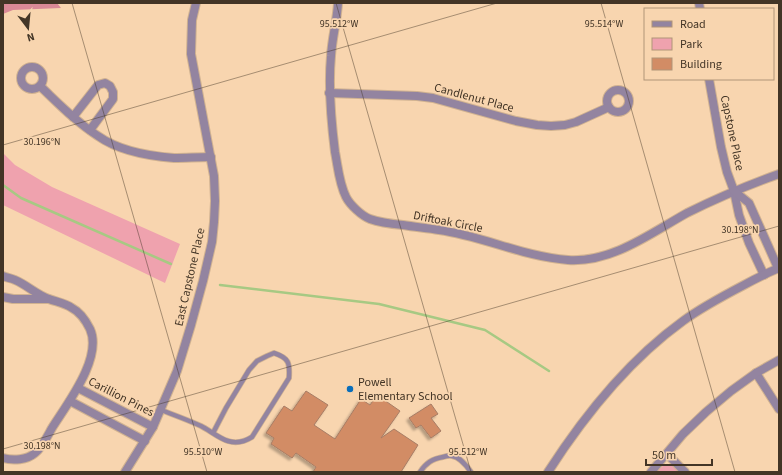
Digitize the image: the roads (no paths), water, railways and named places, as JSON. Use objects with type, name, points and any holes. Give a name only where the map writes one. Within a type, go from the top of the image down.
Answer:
[{"type":"street","name":"East Capstone Place","points":[[126,471],[153,427],[177,371],[204,281],[212,242],[215,201],[214,176],[191,54],[192,20],[196,3]]},
{"type":"street","name":"Driftoak Circle","points":[[338,3],[331,55],[330,93],[333,136],[342,188],[353,207],[368,218],[382,223],[444,231],[472,237],[534,255],[570,260],[586,260],[616,252],[688,213],[734,191],[779,174]]},
{"type":"street","name":"Capstone Place","points":[[709,80],[721,147],[727,172],[734,191],[739,215],[749,243],[764,274]]},
{"type":"street","points":[[73,117],[98,85],[105,83],[110,86],[113,92],[113,99],[90,130]]},
{"type":"street","points":[[40,86],[73,117],[98,137],[113,144],[147,154],[175,158],[211,157]]},
{"type":"street","name":"Candlenut Place","points":[[330,93],[417,96],[433,98],[516,121],[544,126],[565,125],[576,122],[609,107]]},
{"type":"street","points":[[548,472],[587,416],[602,398],[658,341],[684,321],[724,295],[778,268],[749,203],[734,191]]},
{"type":"street","points":[[3,276],[15,280],[49,299],[73,308],[90,329],[93,339],[93,349],[90,360],[78,388],[36,453],[26,458],[15,460],[3,458]]},
{"type":"street","points":[[3,297],[30,300],[49,299]]},
{"type":"street","points":[[651,472],[683,434],[706,412],[756,373],[779,360]]},
{"type":"street","points":[[756,373],[779,409]]},
{"type":"street","name":"Carillion Pines","points":[[78,388],[153,427]]},
{"type":"street","points":[[70,400],[145,441]]},
{"type":"street","points":[[667,454],[685,472]]},
{"type":"lane","points":[[161,410],[200,426],[213,433],[228,441],[239,443],[245,442],[252,437],[289,378],[288,362],[283,357],[274,353],[257,361],[249,370],[213,433]]},
{"type":"lane","points":[[420,472],[431,460],[451,456],[459,459],[470,472]]},
{"type":"waterway","points":[[3,185],[21,198],[171,264]]},
{"type":"waterway","points":[[220,285],[379,304],[485,330],[549,371]]},
{"type":"place","name":"Powell Elementary School","points":[[350,389]]}]
